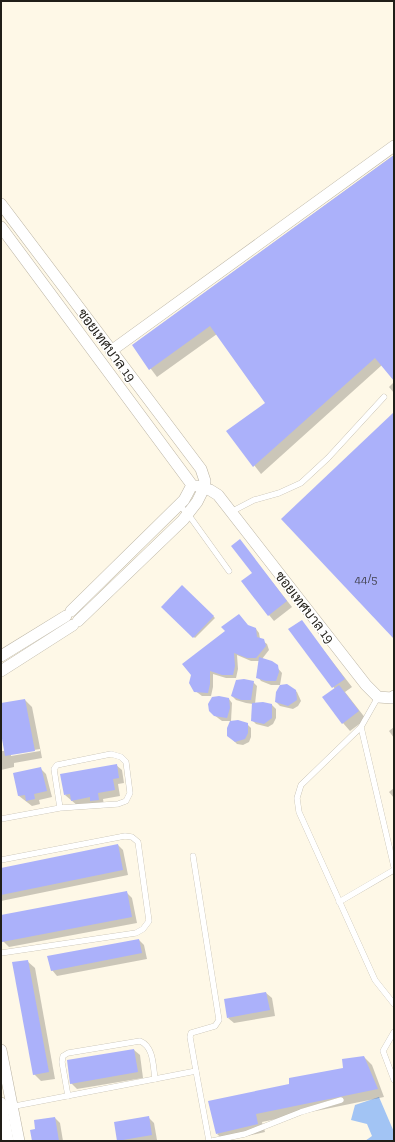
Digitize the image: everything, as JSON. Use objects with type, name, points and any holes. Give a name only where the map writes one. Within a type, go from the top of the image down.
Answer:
[{"type":"street","points":[[111,351],[394,146]]},
{"type":"street","name":"ซอยเทศบาล 19","points":[[1,204],[201,469],[205,481],[204,488]]},
{"type":"street","name":"ซอยเทศบาล 19","points":[[1,227],[192,485],[204,488],[218,496],[366,685],[378,697]]},
{"type":"street","points":[[1,656],[68,613],[184,500],[192,485]]},
{"type":"street","points":[[1,672],[75,623],[188,514],[198,502],[204,488]]},
{"type":"street","points":[[378,697],[392,698],[394,696]]},
{"type":"street","points":[[1,1050],[6,1138]]},
{"type":"street","points":[[5,1106],[19,1141]]},
{"type":"lane","points":[[231,512],[254,500],[279,493],[301,483],[328,458],[384,397]]},
{"type":"lane","points":[[179,505],[188,514],[229,571]]},
{"type":"lane","points":[[378,697],[361,727],[301,785],[297,798],[299,812],[375,980],[394,1004]]},
{"type":"lane","points":[[340,902],[394,869],[361,727]]},
{"type":"lane","points":[[1,819],[60,808],[118,804],[126,801],[130,793],[126,762],[121,757],[111,754],[57,765],[54,769],[54,775],[60,808]]},
{"type":"lane","points":[[1,860],[126,836],[132,837],[138,842],[149,921],[143,929],[136,933],[1,953]]},
{"type":"lane","points":[[193,856],[219,1020],[215,1026],[191,1033],[190,1037],[210,1141],[245,1134],[301,1112],[341,1100]]},
{"type":"lane","points":[[394,1032],[383,1051],[394,1080]]},
{"type":"lane","points":[[68,1096],[62,1062],[63,1056],[68,1053],[140,1041],[146,1043],[150,1049],[155,1079]]},
{"type":"lane","points":[[5,1106],[68,1096],[196,1071]]},
{"type":"water","points":[[379,1097],[394,1132],[394,1141],[365,1141],[372,1136],[367,1124],[351,1120],[355,1105]]},
{"type":"building","points":[[394,155],[394,381],[375,358],[253,467],[226,431],[265,403],[210,326],[149,370],[132,345]]},
{"type":"building","points":[[394,412],[394,639],[281,519]]},
{"type":"building","points":[[240,539],[287,601],[268,616],[241,581],[252,573],[231,546]]},
{"type":"building","points":[[182,585],[214,616],[193,638],[161,607]]},
{"type":"building","points":[[239,614],[248,625],[256,628],[257,637],[264,639],[266,646],[256,658],[247,658],[234,653],[235,666],[233,675],[222,675],[210,671],[208,693],[194,692],[189,683],[191,675],[182,664],[225,631],[221,627]]},
{"type":"building","points":[[302,620],[345,679],[332,688],[288,629]]},
{"type":"building","points":[[259,657],[272,661],[278,665],[279,672],[276,681],[266,681],[256,678]]},
{"type":"building","points":[[244,679],[254,681],[251,700],[241,700],[231,696],[236,680]]},
{"type":"building","points":[[287,684],[296,690],[297,700],[288,706],[275,702],[276,692],[280,685]]},
{"type":"building","points":[[339,685],[359,711],[342,724],[322,697]]},
{"type":"building","points":[[219,696],[229,698],[230,708],[227,718],[214,716],[209,711],[208,704],[212,697]]},
{"type":"building","points":[[25,699],[35,751],[5,756],[1,733],[1,703]]},
{"type":"building","points":[[263,702],[272,704],[272,718],[264,724],[251,721],[252,703]]},
{"type":"building","points":[[238,720],[248,723],[248,733],[245,739],[235,742],[227,736],[227,728],[230,721]]},
{"type":"building","points":[[117,764],[119,778],[113,779],[115,790],[98,793],[99,800],[90,801],[90,797],[71,801],[70,794],[64,795],[60,774]]},
{"type":"building","points":[[41,767],[47,791],[34,794],[35,799],[26,801],[25,795],[18,796],[13,773]]},
{"type":"building","points":[[118,844],[123,870],[1,895],[1,868]]},
{"type":"building","points":[[127,891],[132,917],[2,942],[1,915]]},
{"type":"building","points":[[139,939],[142,953],[51,971],[47,956]]},
{"type":"building","points":[[28,960],[49,1072],[33,1075],[12,962]]},
{"type":"building","points":[[266,992],[270,1010],[227,1018],[224,999]]},
{"type":"building","points":[[134,1049],[138,1072],[70,1084],[67,1060]]},
{"type":"building","points":[[364,1056],[378,1089],[256,1114],[258,1124],[216,1134],[208,1101],[289,1084],[289,1078],[343,1068],[342,1059]]},
{"type":"building","points":[[149,1116],[152,1135],[117,1141],[114,1122]]},
{"type":"building","points":[[55,1117],[59,1141],[32,1141],[30,1130],[35,1129],[34,1120]]}]
